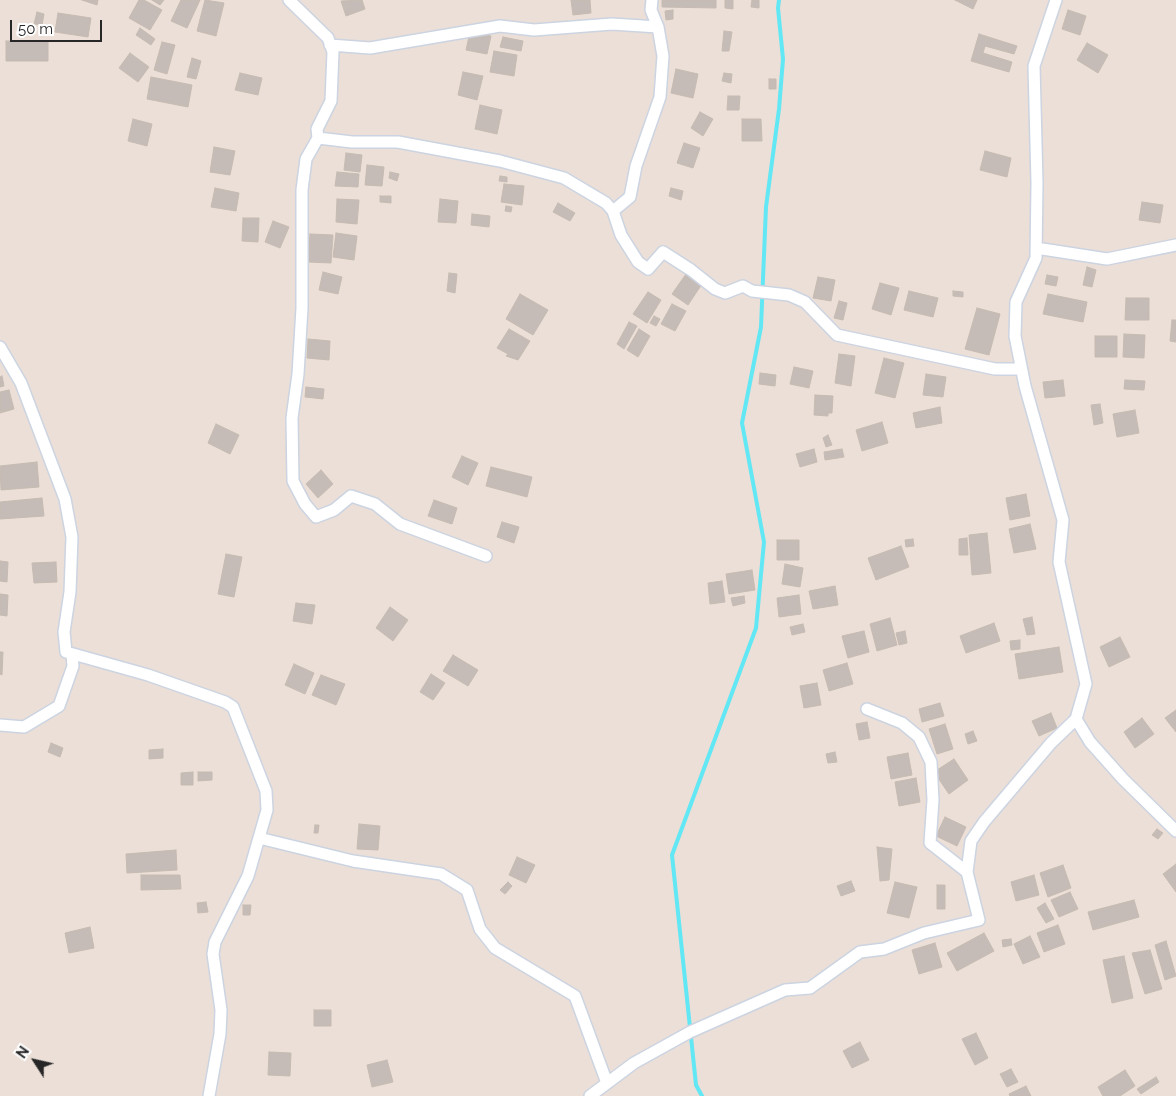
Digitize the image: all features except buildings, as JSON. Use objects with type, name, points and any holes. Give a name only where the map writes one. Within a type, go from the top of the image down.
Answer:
[{"type":"street","points":[[289,0],[293,7],[328,38],[333,52],[331,101],[317,128],[318,138],[306,159],[302,190],[302,308],[298,374],[292,418],[292,481],[305,504],[316,517],[334,510],[351,496],[375,504],[400,524],[486,556]]},
{"type":"street","points":[[613,211],[630,197],[636,166],[660,97],[663,56],[658,27],[651,10],[652,0]]},
{"type":"street","points":[[590,1096],[634,1063],[699,1027],[749,1005],[768,999],[785,990],[810,988],[860,952],[884,949],[924,933],[978,920],[967,872],[971,841],[984,822],[1051,743],[1076,719],[1086,684],[1059,562],[1064,520],[1048,473],[1021,370],[1015,336],[1016,302],[1036,258],[1038,183],[1034,66],[1056,0]]},
{"type":"street","points":[[330,45],[370,48],[500,26],[534,30],[612,24],[658,27]]},
{"type":"street","points":[[318,138],[352,142],[398,142],[500,161],[564,178],[606,203],[613,211],[613,216],[621,235],[638,262],[648,269],[663,252],[691,270],[715,290],[725,293],[743,286],[752,291],[789,295],[805,302],[837,335],[996,369],[1021,370]]},
{"type":"street","points":[[1036,248],[1107,259],[1176,245]]},
{"type":"street","points":[[0,347],[20,383],[65,499],[72,537],[70,592],[64,632],[64,648],[72,655],[148,675],[225,702],[233,707],[266,791],[267,810],[248,876],[214,948],[220,1010],[220,1034],[209,1096]]},
{"type":"street","points":[[0,726],[24,727],[59,706],[74,666],[72,655]]},
{"type":"street","points":[[868,709],[902,723],[919,737],[931,762],[933,800],[930,843],[967,872]]},
{"type":"street","points":[[1076,719],[1090,742],[1123,779],[1176,831]]},
{"type":"street","points":[[259,838],[353,861],[441,874],[466,890],[480,929],[495,948],[575,996],[607,1083]]},
{"type":"waterway","points":[[702,1096],[696,1085],[672,855],[756,628],[764,542],[742,423],[761,327],[766,207],[779,109],[783,59],[778,8],[779,0]]}]
